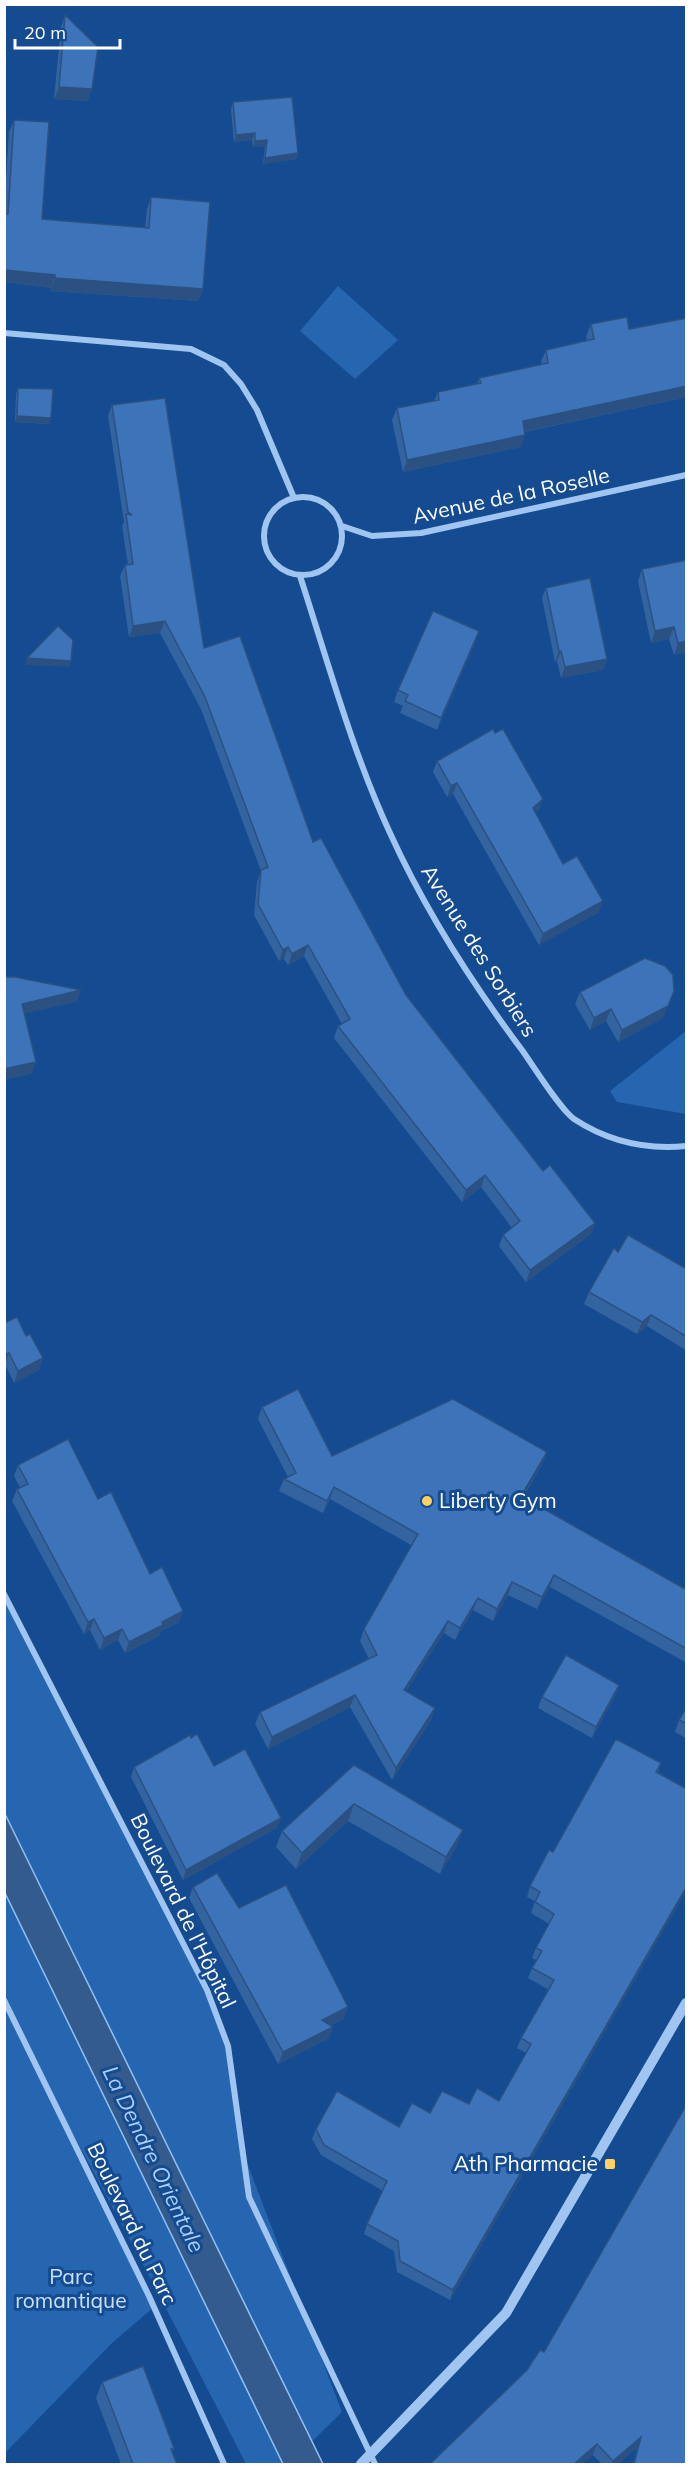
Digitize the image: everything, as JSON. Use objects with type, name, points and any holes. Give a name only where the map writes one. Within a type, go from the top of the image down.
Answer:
[{"type":"street","points":[[4,333],[191,349],[224,365],[241,384],[257,410],[294,498]]},
{"type":"street","name":"Avenue de la Roselle","points":[[342,526],[372,536],[421,533],[687,476]]},
{"type":"street","points":[[294,498],[318,499],[338,515],[342,526],[343,539],[334,562],[318,572],[300,576],[278,566],[267,551],[264,533],[273,511],[282,502],[294,498]]},
{"type":"street","name":"Avenue des Sorbiers","points":[[300,576],[361,765],[389,833],[424,903],[493,1011],[572,1118],[604,1136],[636,1146],[687,1146]]},
{"type":"street","name":"Boulevard de l'Hôpital","points":[[4,1594],[207,1990],[228,2046],[249,2198],[373,2459]]},
{"type":"street","name":"Boulevard du Parc","points":[[4,2000],[149,2296],[224,2464]]},
{"type":"street","points":[[361,2464],[373,2459],[506,2313],[687,2003]]},
{"type":"green space","points":[[338,286],[398,340],[355,379],[300,331]]},
{"type":"green space","points":[[686,1031],[686,1114],[617,1102],[610,1091]]},
{"type":"green space","name":"Parc romantique","points":[[4,1594],[207,1990],[228,2046],[243,2152],[342,2412],[289,2464],[246,2464],[48,2087],[154,2307],[112,2343],[5,2453]]},
{"type":"water","name":"La Dendre Orientale","points":[[5,1814],[323,2464],[283,2464],[5,1893]]},
{"type":"building","points":[[65,15],[98,47],[92,89],[59,87]]},
{"type":"building","points":[[292,97],[298,153],[265,158],[267,140],[255,141],[255,133],[236,135],[233,102]]},
{"type":"building","points":[[14,120],[49,122],[42,219],[149,228],[151,197],[210,202],[203,289],[55,278],[55,275],[4,270],[4,214],[8,214]]},
{"type":"building","points":[[627,317],[629,329],[687,318],[687,386],[523,421],[525,435],[407,460],[397,408],[439,400],[438,392],[481,383],[479,378],[548,363],[546,350],[594,339],[591,324]]},
{"type":"building","points":[[18,388],[53,389],[51,418],[17,416]]},
{"type":"building","points":[[165,398],[204,648],[240,636],[313,842],[321,838],[406,995],[543,1171],[550,1165],[595,1223],[530,1270],[503,1235],[520,1221],[485,1175],[466,1190],[338,1026],[350,1019],[308,945],[292,954],[288,947],[283,950],[258,904],[261,870],[268,867],[205,697],[165,621],[133,626],[125,565],[133,564],[126,514],[132,515],[128,512],[112,405]]},
{"type":"building","points":[[687,560],[687,641],[678,643],[674,627],[655,631],[642,569]]},
{"type":"building","points":[[590,578],[607,659],[565,667],[561,651],[559,651],[546,588]]},
{"type":"building","points":[[433,611],[479,631],[441,718],[405,701],[408,695],[398,690]]},
{"type":"building","points":[[58,626],[73,640],[71,661],[27,658]]},
{"type":"building","points":[[493,729],[495,733],[503,729],[543,799],[533,808],[563,864],[577,856],[603,901],[543,934],[457,783],[451,786],[437,761]]},
{"type":"building","points":[[645,958],[665,966],[673,975],[674,991],[668,1006],[622,1030],[611,1009],[594,1018],[580,992]]},
{"type":"building","points":[[4,977],[15,977],[81,990],[22,1004],[36,1062],[4,1069]]},
{"type":"building","points":[[628,1235],[687,1269],[687,1337],[651,1315],[642,1322],[589,1292],[614,1248],[618,1252]]},
{"type":"building","points":[[17,1317],[26,1336],[30,1334],[43,1358],[18,1371],[9,1353],[4,1355],[4,1323]]},
{"type":"building","points":[[298,1389],[332,1456],[453,1399],[547,1452],[521,1496],[687,1590],[687,1649],[554,1575],[542,1597],[512,1582],[497,1609],[478,1598],[460,1628],[448,1621],[404,1690],[435,1708],[396,1768],[355,1695],[272,1737],[260,1712],[377,1655],[364,1629],[418,1534],[334,1487],[327,1501],[284,1479],[296,1473],[262,1407]]},
{"type":"building","points":[[68,1439],[98,1499],[111,1492],[150,1574],[162,1567],[183,1611],[162,1622],[163,1625],[129,1642],[122,1629],[104,1638],[94,1619],[88,1622],[17,1489],[28,1484],[18,1465]]},
{"type":"building","points":[[566,1655],[619,1685],[596,1727],[542,1697]]},
{"type":"building","points":[[687,1707],[687,1724],[679,1720]]},
{"type":"building","points":[[197,1734],[214,1766],[245,1749],[281,1818],[186,1870],[134,1767],[190,1735],[191,1738]]},
{"type":"building","points":[[616,1739],[661,1763],[656,1772],[687,1789],[687,1886],[453,2290],[400,2261],[398,2241],[367,2224],[387,2181],[324,2145],[316,2129],[337,2091],[399,2127],[412,2103],[430,2113],[442,2091],[469,2104],[477,2088],[499,2101],[531,2044],[521,2038],[554,1980],[532,1968],[542,1951],[536,1948],[554,1914],[535,1902],[540,1892],[530,1886],[549,1850],[553,1852]]},
{"type":"building","points":[[354,1765],[463,1830],[446,1857],[354,1804],[302,1853],[282,1831]]},
{"type":"building","points":[[217,1873],[239,1908],[286,1885],[348,2007],[322,2020],[333,2027],[283,2052],[193,1887]]},
{"type":"building","points":[[687,2104],[687,2464],[634,2464],[641,2437],[613,2461],[597,2444],[574,2464],[430,2464],[527,2370],[540,2350],[544,2352]]},
{"type":"building","points":[[143,2366],[174,2448],[171,2449],[177,2464],[133,2464],[102,2382]]},
{"type":"place","name":"Liberty Gym","points":[[427,1501]]},
{"type":"place","name":"Ath Pharmacie","points":[[610,2164]]}]
